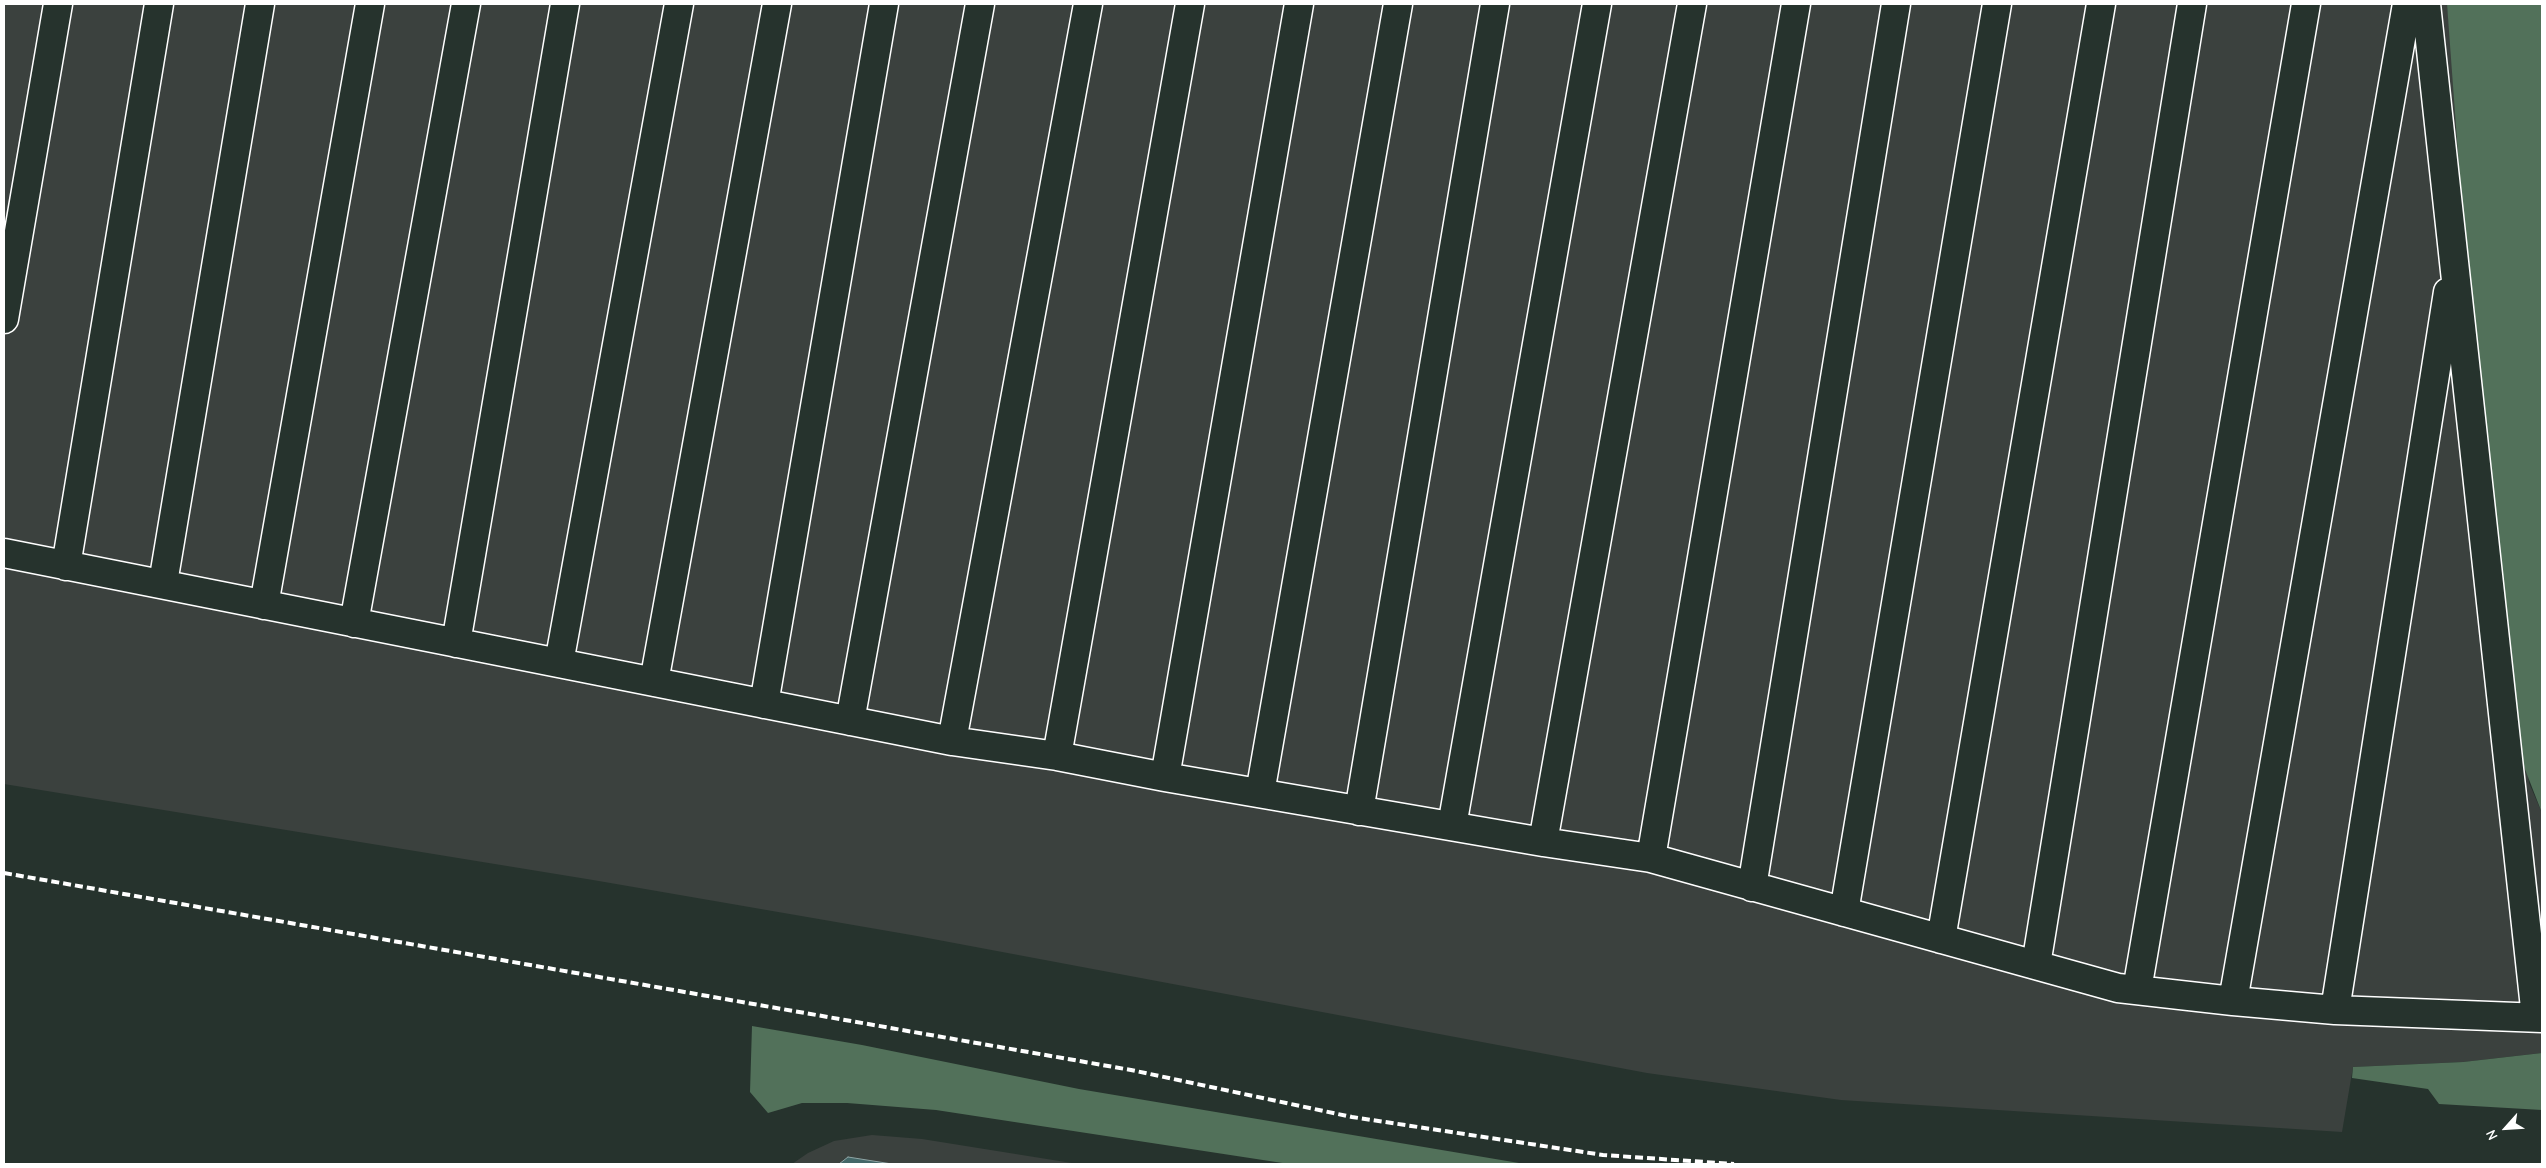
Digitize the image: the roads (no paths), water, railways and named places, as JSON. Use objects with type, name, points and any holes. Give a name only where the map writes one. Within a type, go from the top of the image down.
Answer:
[{"type":"lane","points":[[4,319],[58,4]]},
{"type":"lane","points":[[66,566],[159,4]]},
{"type":"lane","points":[[163,584],[260,4]]},
{"type":"lane","points":[[264,605],[370,4]]},
{"type":"lane","points":[[354,623],[466,4]]},
{"type":"lane","points":[[456,643],[565,4]]},
{"type":"lane","points":[[559,663],[679,4]]},
{"type":"lane","points":[[654,682],[777,4]]},
{"type":"lane","points":[[764,704],[884,4]]},
{"type":"lane","points":[[850,721],[980,4]]},
{"type":"lane","points":[[952,741],[1088,4]]},
{"type":"lane","points":[[1057,756],[1190,4]]},
{"type":"lane","points":[[1165,777],[1299,4]]},
{"type":"lane","points":[[1260,793],[1398,4]]},
{"type":"lane","points":[[1359,810],[1495,4]]},
{"type":"lane","points":[[1452,826],[1597,4]]},
{"type":"lane","points":[[1543,842],[1692,4]]},
{"type":"lane","points":[[1651,858],[1796,4]]},
{"type":"lane","points":[[1752,886],[1896,4]]},
{"type":"lane","points":[[1844,912],[1997,4]]},
{"type":"lane","points":[[1941,938],[2101,4]]},
{"type":"lane","points":[[2036,965],[2192,4]]},
{"type":"lane","points":[[2137,990],[2306,4]]},
{"type":"lane","points":[[2233,1001],[2407,4]]},
{"type":"lane","points":[[4,554],[952,741],[1057,756],[1165,777],[1543,842],[1651,858],[2118,988],[2335,1010],[2539,1018],[2426,4]]},
{"type":"lane","points":[[2335,1010],[2454,256]]},
{"type":"water","points":[[848,1157],[892,1164],[839,1164]]},
{"type":"railway","points":[[4,873],[1131,1070],[1352,1117],[1603,1155],[1734,1164]]}]
